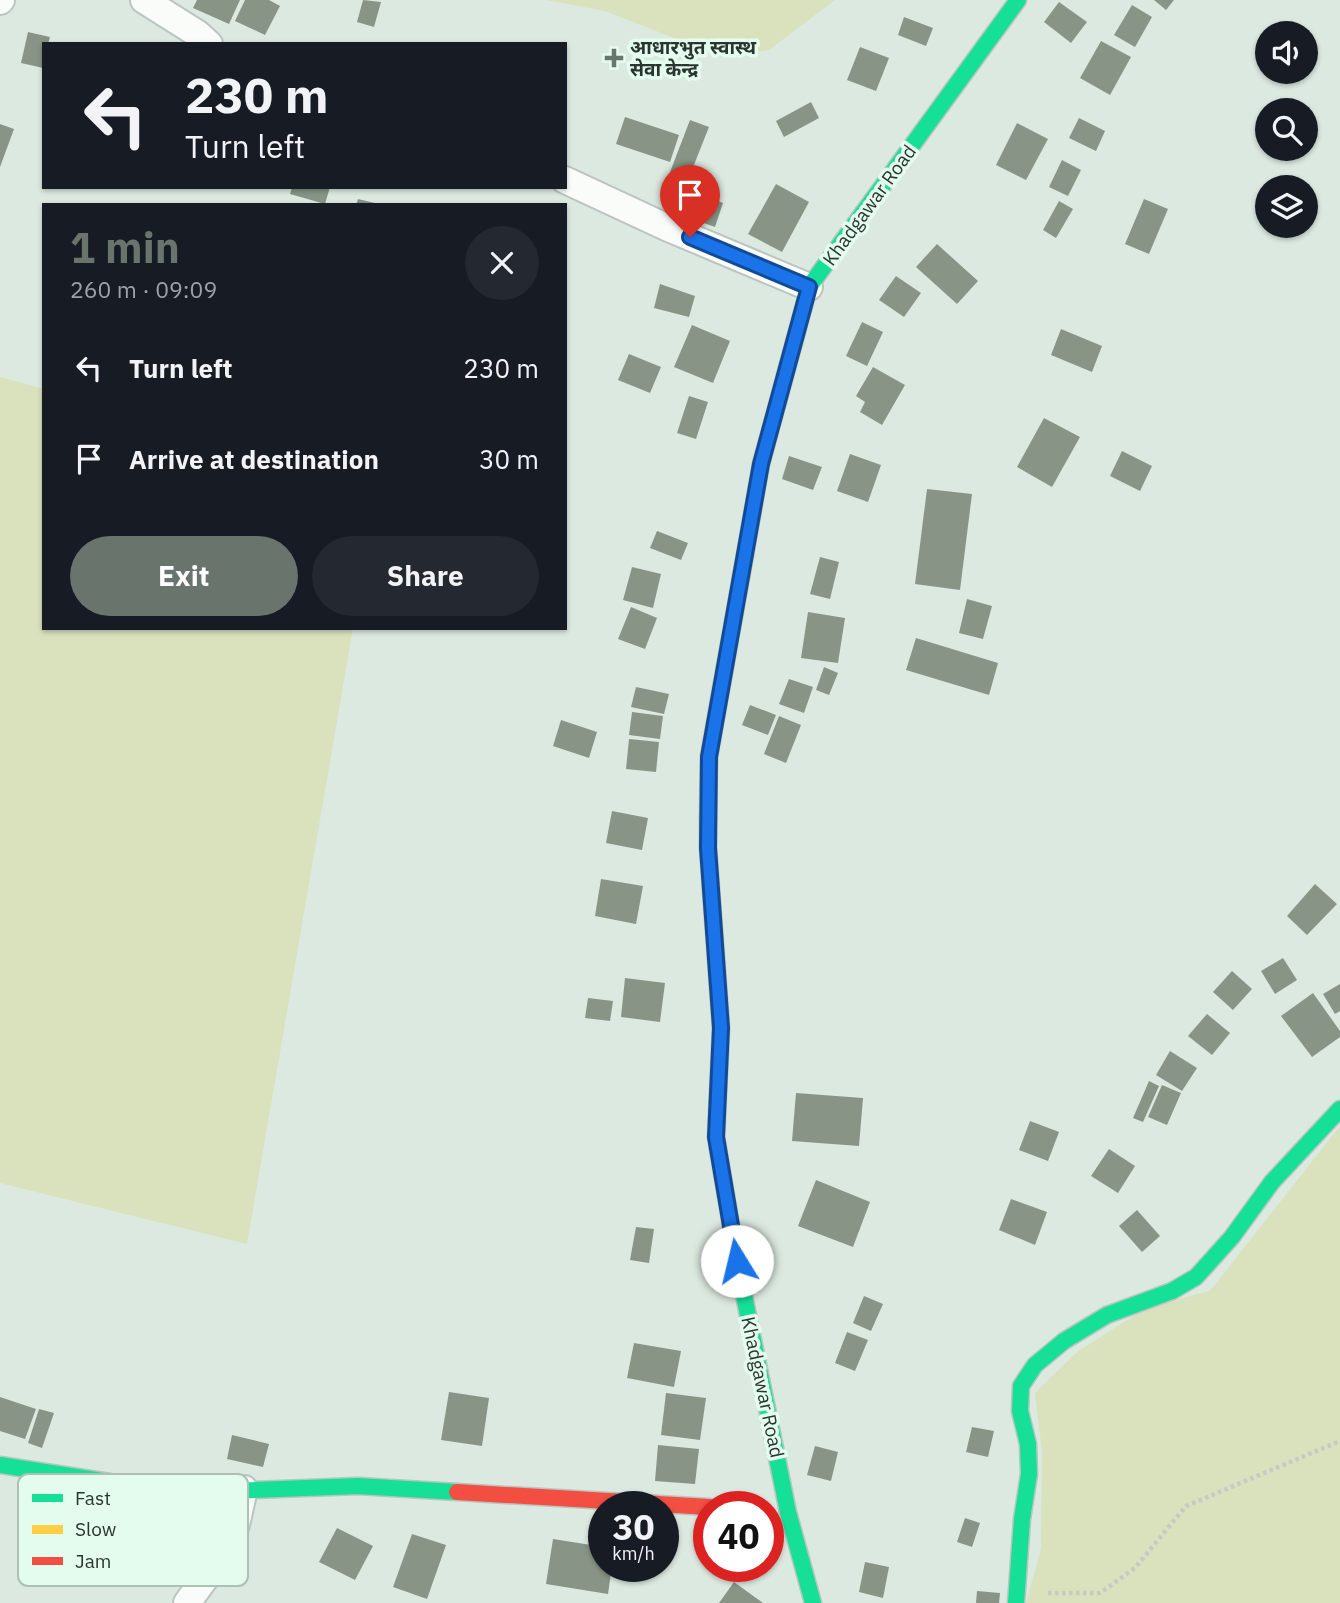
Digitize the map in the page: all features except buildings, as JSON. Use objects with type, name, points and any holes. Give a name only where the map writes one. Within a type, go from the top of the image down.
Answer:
[{"type":"street","points":[[144,0],[207,42]]},
{"type":"street","name":"Khadgawar Road","points":[[775,1491],[716,1137],[721,1028],[708,848],[709,757],[761,464],[809,287],[1018,0]]},
{"type":"street","points":[[567,181],[666,227],[809,287]]},
{"type":"street","points":[[1017,1598],[1022,1519],[1029,1474],[1028,1444],[1020,1411],[1021,1387],[1035,1364],[1064,1341],[1107,1315],[1172,1291],[1196,1277],[1232,1237],[1272,1182],[1340,1109]]},
{"type":"street","points":[[0,1465],[58,1474]]},
{"type":"street","points":[[248,1489],[358,1486],[693,1506]]},
{"type":"street","name":"Khadgawar Road","points":[[784,1527],[813,1603]]},
{"type":"street","points":[[187,1603],[199,1586]]},
{"type":"path","points":[[1017,1598],[1100,1593],[1135,1568],[1186,1506],[1340,1441]]},
{"type":"green space","points":[[546,0],[835,0],[769,50],[738,54],[705,50],[605,11]]},
{"type":"green space","points":[[0,377],[42,388],[42,630],[353,630],[247,1244],[0,1183]]},
{"type":"green space","points":[[1340,1126],[1340,1603],[1026,1603],[1041,1549],[1042,1452],[1035,1393],[1077,1352],[1149,1306],[1210,1291]]},
{"type":"traffic: fast","points":[[745,555],[761,464],[809,287],[1018,0]]},
{"type":"traffic: fast","points":[[708,818],[721,1028],[716,1137],[737,1261],[788,1512],[813,1603]]},
{"type":"traffic: fast","points":[[1016,1603],[1022,1519],[1029,1474],[1028,1444],[1020,1411],[1021,1386],[1035,1365],[1064,1341],[1107,1315],[1172,1291],[1196,1277],[1232,1237],[1272,1182],[1340,1109]]},
{"type":"traffic: fast","points":[[0,1465],[58,1474]]},
{"type":"traffic: fast","points":[[248,1490],[358,1486],[457,1492]]},
{"type":"traffic: slow","points":[[708,818],[709,756],[745,555]]},
{"type":"traffic: jam","points":[[457,1492],[693,1506]]},
{"type":"place","name":"आधारभुत स्वास्थ सेवा केन्द्र","points":[[614,58]]},
{"type":"route","points":[[690,237],[809,287],[761,464],[709,757],[708,848],[721,1028],[716,1137],[737,1261]]}]
